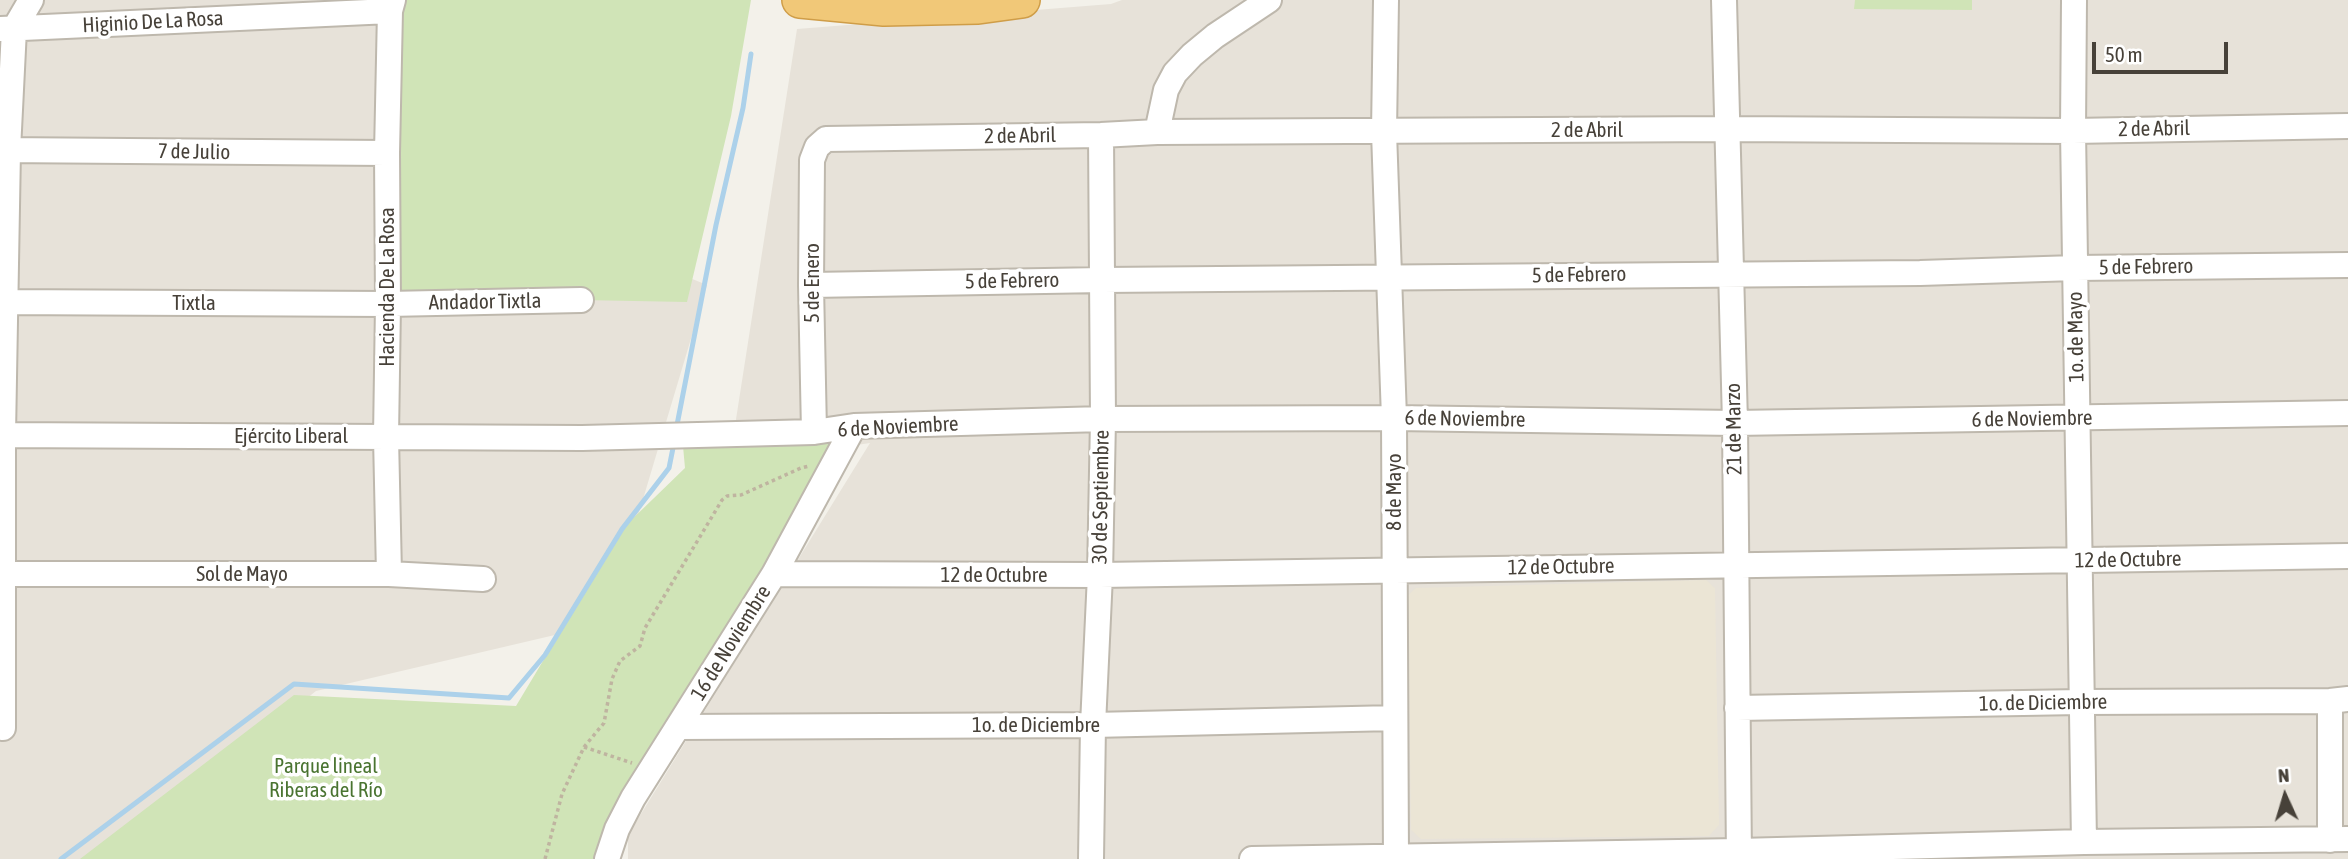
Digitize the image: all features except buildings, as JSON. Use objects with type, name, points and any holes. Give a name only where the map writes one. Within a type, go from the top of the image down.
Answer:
[{"type":"highway","points":[[800,0],[884,8],[978,5],[1022,0]]},
{"type":"street","points":[[4,728],[2,435],[7,29],[31,0]]},
{"type":"street","points":[[1157,132],[1166,90],[1175,73],[1215,36],[1269,0]]},
{"type":"street","name":"8 de Mayo","points":[[1386,0],[1384,132],[1394,418],[1396,858]]},
{"type":"street","name":"21 de Marzo","points":[[1724,0],[1735,423],[1739,855]]},
{"type":"street","name":"1o. de Mayo","points":[[2074,0],[2073,131],[2084,842]]},
{"type":"street","name":"Higinio De La Rosa","points":[[7,29],[391,6]]},
{"type":"street","name":"Hacienda De La Rosa","points":[[388,574],[387,153],[391,6]]},
{"type":"street","name":"2 de Abril","points":[[826,139],[1157,132],[1728,129],[2073,131],[2348,126]]},
{"type":"street","name":"30 de Septiembre","points":[[1091,859],[1103,419],[1101,135]]},
{"type":"street","name":"5 de Enero","points":[[814,432],[812,160],[817,147],[826,139]]},
{"type":"street","name":"7 de Julio","points":[[4,150],[387,153]]},
{"type":"street","name":"5 de Febrero","points":[[811,285],[1102,279],[1920,273],[2075,268],[2348,265]]},
{"type":"street","name":"Andador Tixtla","points":[[388,304],[581,300]]},
{"type":"street","name":"Tixtla","points":[[3,302],[388,304]]},
{"type":"street","name":"6 de Noviembre","points":[[582,438],[814,432],[854,426],[1103,419],[1394,418],[1735,423],[2348,414]]},
{"type":"street","name":"16 de Noviembre","points":[[607,859],[617,829],[651,769],[775,574],[854,426]]},
{"type":"street","name":"Ejército Liberal","points":[[2,435],[582,438]]},
{"type":"street","name":"12 de Octubre","points":[[775,574],[1100,575],[2348,556]]},
{"type":"street","name":"Sol de Mayo","points":[[2,574],[388,574],[483,579]]},
{"type":"street","points":[[1252,859],[2014,851],[2084,842],[2233,850],[2339,840],[2339,700]]},
{"type":"street","name":"1o. de Diciembre","points":[[1737,708],[2339,700]]},
{"type":"street","name":"1o. de Diciembre","points":[[678,727],[1093,725],[1395,718]]},
{"type":"path","points":[[545,859],[562,794],[584,747],[604,723],[612,678],[620,661],[639,646],[645,628],[722,500],[727,496],[741,495],[801,468],[836,461]]},
{"type":"path","points":[[584,747],[651,769]]},
{"type":"shaded area","points":[[0,0],[416,0],[387,154],[707,285],[606,623],[316,691],[104,859],[0,859]]},
{"type":"shaded area","points":[[1122,0],[2348,0],[2348,859],[628,859],[628,835],[870,443],[729,464],[797,29],[1111,4]]},
{"type":"shaded area","points":[[1706,580],[1715,588],[1719,825],[1709,836],[1421,839],[1411,830],[1408,595],[1416,588]]},
{"type":"green space","points":[[393,0],[751,0],[731,116],[687,302],[581,300],[388,304]]},
{"type":"green space","points":[[1855,0],[1972,0],[1972,10],[1854,9]]},
{"type":"green space","name":"Parque lineal Riberas del Río","points":[[854,426],[605,859],[80,859],[294,695],[516,706],[622,529],[685,468],[682,435]]},
{"type":"waterway","points":[[676,430],[716,225],[743,108],[751,54]]},
{"type":"waterway","points":[[61,859],[294,684],[509,698],[545,655],[622,529],[669,468],[674,443]]}]
